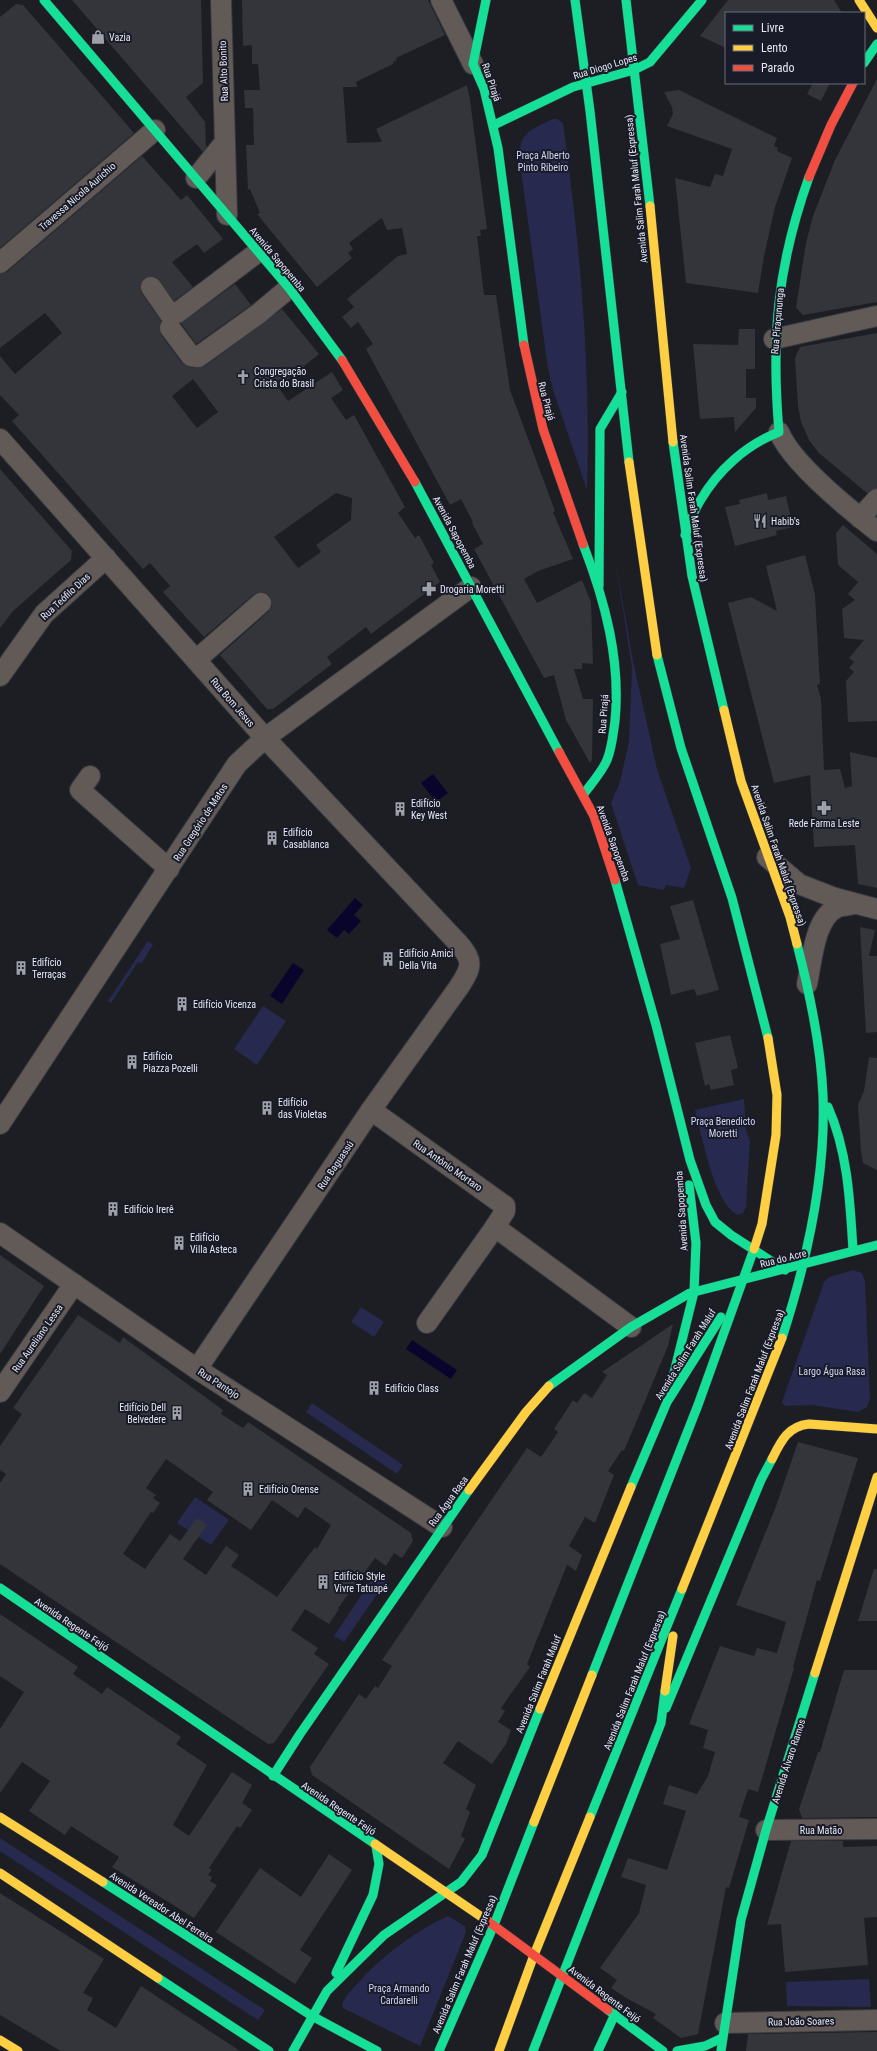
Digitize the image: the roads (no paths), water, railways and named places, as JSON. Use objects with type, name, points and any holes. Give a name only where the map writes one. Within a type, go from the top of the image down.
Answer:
[{"type":"main road","name":"Avenida Sapopemba","points":[[44,0],[289,288],[336,350],[404,462],[594,816],[620,895],[656,1026],[690,1160],[706,1204],[715,1222],[785,1270]]},
{"type":"main road","name":"Rua Pirajá","points":[[486,0],[473,64],[484,89],[494,125],[522,342],[528,372],[551,451],[599,586],[605,607],[615,666],[616,707],[614,737],[607,760],[584,795]]},
{"type":"main road","points":[[575,0],[585,83]]},
{"type":"main road","points":[[626,0],[634,70]]},
{"type":"main road","name":"Rua Diogo Lopes","points":[[494,125],[585,83],[634,70],[650,62],[702,0]]},
{"type":"main road","points":[[859,0],[877,28]]},
{"type":"main road","points":[[865,62],[877,44]]},
{"type":"main road","name":"Avenida Salim Farah Maluf (Expressa)","points":[[499,2051],[534,1955],[779,1348],[803,1266],[813,1218],[821,1167],[823,1097],[818,1041],[808,984],[790,917],[767,857],[741,781],[699,610],[685,535],[643,139],[634,70]]},
{"type":"main road","name":"Avenida Salim Farah Maluf (Expressa)","points":[[439,2051],[494,1925],[695,1412],[745,1278],[762,1224],[776,1135],[777,1095],[768,1035],[732,898],[681,748],[658,664],[631,484],[622,392],[585,83]]},
{"type":"main road","name":"Rua Piraçununga","points":[[779,432],[774,394],[774,339],[782,268],[790,233],[800,200],[823,144],[853,84]]},
{"type":"main road","points":[[599,586],[600,429],[622,392]]},
{"type":"main road","points":[[685,535],[702,497],[732,462],[748,447],[764,437],[779,432]]},
{"type":"main road","points":[[823,1097],[834,1118],[840,1138],[853,1250]]},
{"type":"main road","name":"Avenida Sapopemba","points":[[667,1402],[694,1292],[696,1243],[694,1213],[688,1179],[690,1160]]},
{"type":"main road","name":"Rua do Acre","points":[[694,1292],[745,1278],[803,1266],[853,1250],[877,1245]]},
{"type":"main road","name":"Avenida Salim Farah Maluf","points":[[293,2051],[327,1991],[361,1956],[384,1936],[410,1916],[447,1893],[470,1873],[482,1855],[561,1656],[667,1402],[745,1278]]},
{"type":"main road","name":"Rua Água Rasa","points":[[273,1776],[300,1734],[442,1528],[541,1394],[572,1367],[631,1326],[675,1300],[694,1292]]},
{"type":"main road","points":[[533,2051],[661,1722],[761,1480],[784,1436],[798,1425],[809,1424],[877,1429]]},
{"type":"main road","name":"Avenida Álvaro Ramos","points":[[721,2051],[741,1920],[766,1830],[877,1477]]},
{"type":"main road","name":"Avenida Regente Feijó","points":[[0,1588],[273,1776],[494,1925],[663,2051]]},
{"type":"main road","points":[[661,1722],[677,1603]]},
{"type":"main road","name":"Avenida Vereador Abel Ferreira","points":[[0,1816],[312,2016],[377,2051]]},
{"type":"main road","points":[[327,1991],[373,1895],[379,1864],[376,1846]]},
{"type":"main road","points":[[0,1873],[269,2051]]},
{"type":"main road","points":[[598,2051],[615,2014]]},
{"type":"main road","points":[[677,2051],[705,2046],[724,2030]]},
{"type":"main road","points":[[0,2040],[18,2051]]},
{"type":"street","name":"Rua Alto Bonito","points":[[221,0],[227,215]]},
{"type":"street","points":[[441,0],[473,64]]},
{"type":"street","name":"Travessa Nicola Aurichio","points":[[0,263],[155,130]]},
{"type":"street","points":[[196,178],[225,142]]},
{"type":"street","points":[[151,286],[170,313],[177,313],[258,252]]},
{"type":"street","points":[[170,328],[192,356],[198,357],[258,314],[289,288]]},
{"type":"street","points":[[774,339],[877,316]]},
{"type":"street","name":"Rua Piraçununga","points":[[779,432],[782,440],[794,455],[860,518],[877,531]]},
{"type":"street","name":"Rua Bom Jesus","points":[[0,439],[265,738],[458,943],[470,961]]},
{"type":"street","points":[[860,518],[877,499]]},
{"type":"street","name":"Rua Teófilo Dias","points":[[0,676],[44,614],[106,558]]},
{"type":"street","name":"Rua Gregório de Matos","points":[[0,1124],[237,764],[265,738],[471,587]]},
{"type":"street","points":[[196,660],[261,603]]},
{"type":"street","points":[[90,776],[80,790],[169,869]]},
{"type":"street","points":[[767,857],[799,884],[853,904],[877,909]]},
{"type":"street","points":[[808,984],[820,927],[832,911],[838,907],[853,904]]},
{"type":"street","name":"Rua Baguassú","points":[[197,1369],[371,1110],[459,987],[468,972],[470,961]]},
{"type":"street","name":"Rua Antônio Mortaro","points":[[371,1110],[503,1203],[505,1211],[496,1227],[427,1323]]},
{"type":"street","points":[[496,1227],[631,1326]]},
{"type":"street","name":"Rua Pantojo","points":[[0,1233],[197,1369],[442,1528]]},
{"type":"street","name":"Rua Aureliano Lessa","points":[[0,1392],[74,1284]]},
{"type":"street","name":"Rua Matão","points":[[766,1830],[877,1830]]},
{"type":"street","name":"Rua João Soares","points":[[724,2030],[877,2020]]},
{"type":"place","name":"Vazia","points":[[98,37]]},
{"type":"place","name":"Congregação Crista do Brasil","points":[[243,377]]},
{"type":"place","name":"Habib's","points":[[760,521]]},
{"type":"place","name":"Drogaria Moretti","points":[[429,589]]},
{"type":"place","name":"Rede Farma Leste","points":[[824,808]]},
{"type":"place","name":"Edifício Key West","points":[[400,809]]},
{"type":"place","name":"Edifício Casablanca","points":[[272,838]]},
{"type":"place","name":"Edifício Amici Della Vita","points":[[388,959]]},
{"type":"place","name":"Edifício Terraças","points":[[21,968]]},
{"type":"place","name":"Edifício Vicenza","points":[[182,1004]]},
{"type":"place","name":"Edifício Piazza Pozelli","points":[[132,1062]]},
{"type":"place","name":"Edifício das Violetas","points":[[267,1108]]},
{"type":"place","name":"Edifício Irerê","points":[[113,1209]]},
{"type":"place","name":"Edifício Villa Asteca","points":[[179,1243]]},
{"type":"place","name":"Edifício Class","points":[[374,1388]]},
{"type":"place","name":"Edifício Dell Belvedere","points":[[177,1413]]},
{"type":"place","name":"Edifício Orense","points":[[248,1489]]},
{"type":"place","name":"Edifício Style Vivre Tatuapé","points":[[323,1582]]},
{"type":"park label","name":"Praça Alberto Pinto Ribeiro","points":[[543,160]]},
{"type":"park label","name":"Praça Benedicto Moretti","points":[[723,1126]]},
{"type":"park label","name":"Largo Água Rasa","points":[[832,1371]]},
{"type":"park label","name":"Praça Armando Cardarelli","points":[[399,1994]]}]
